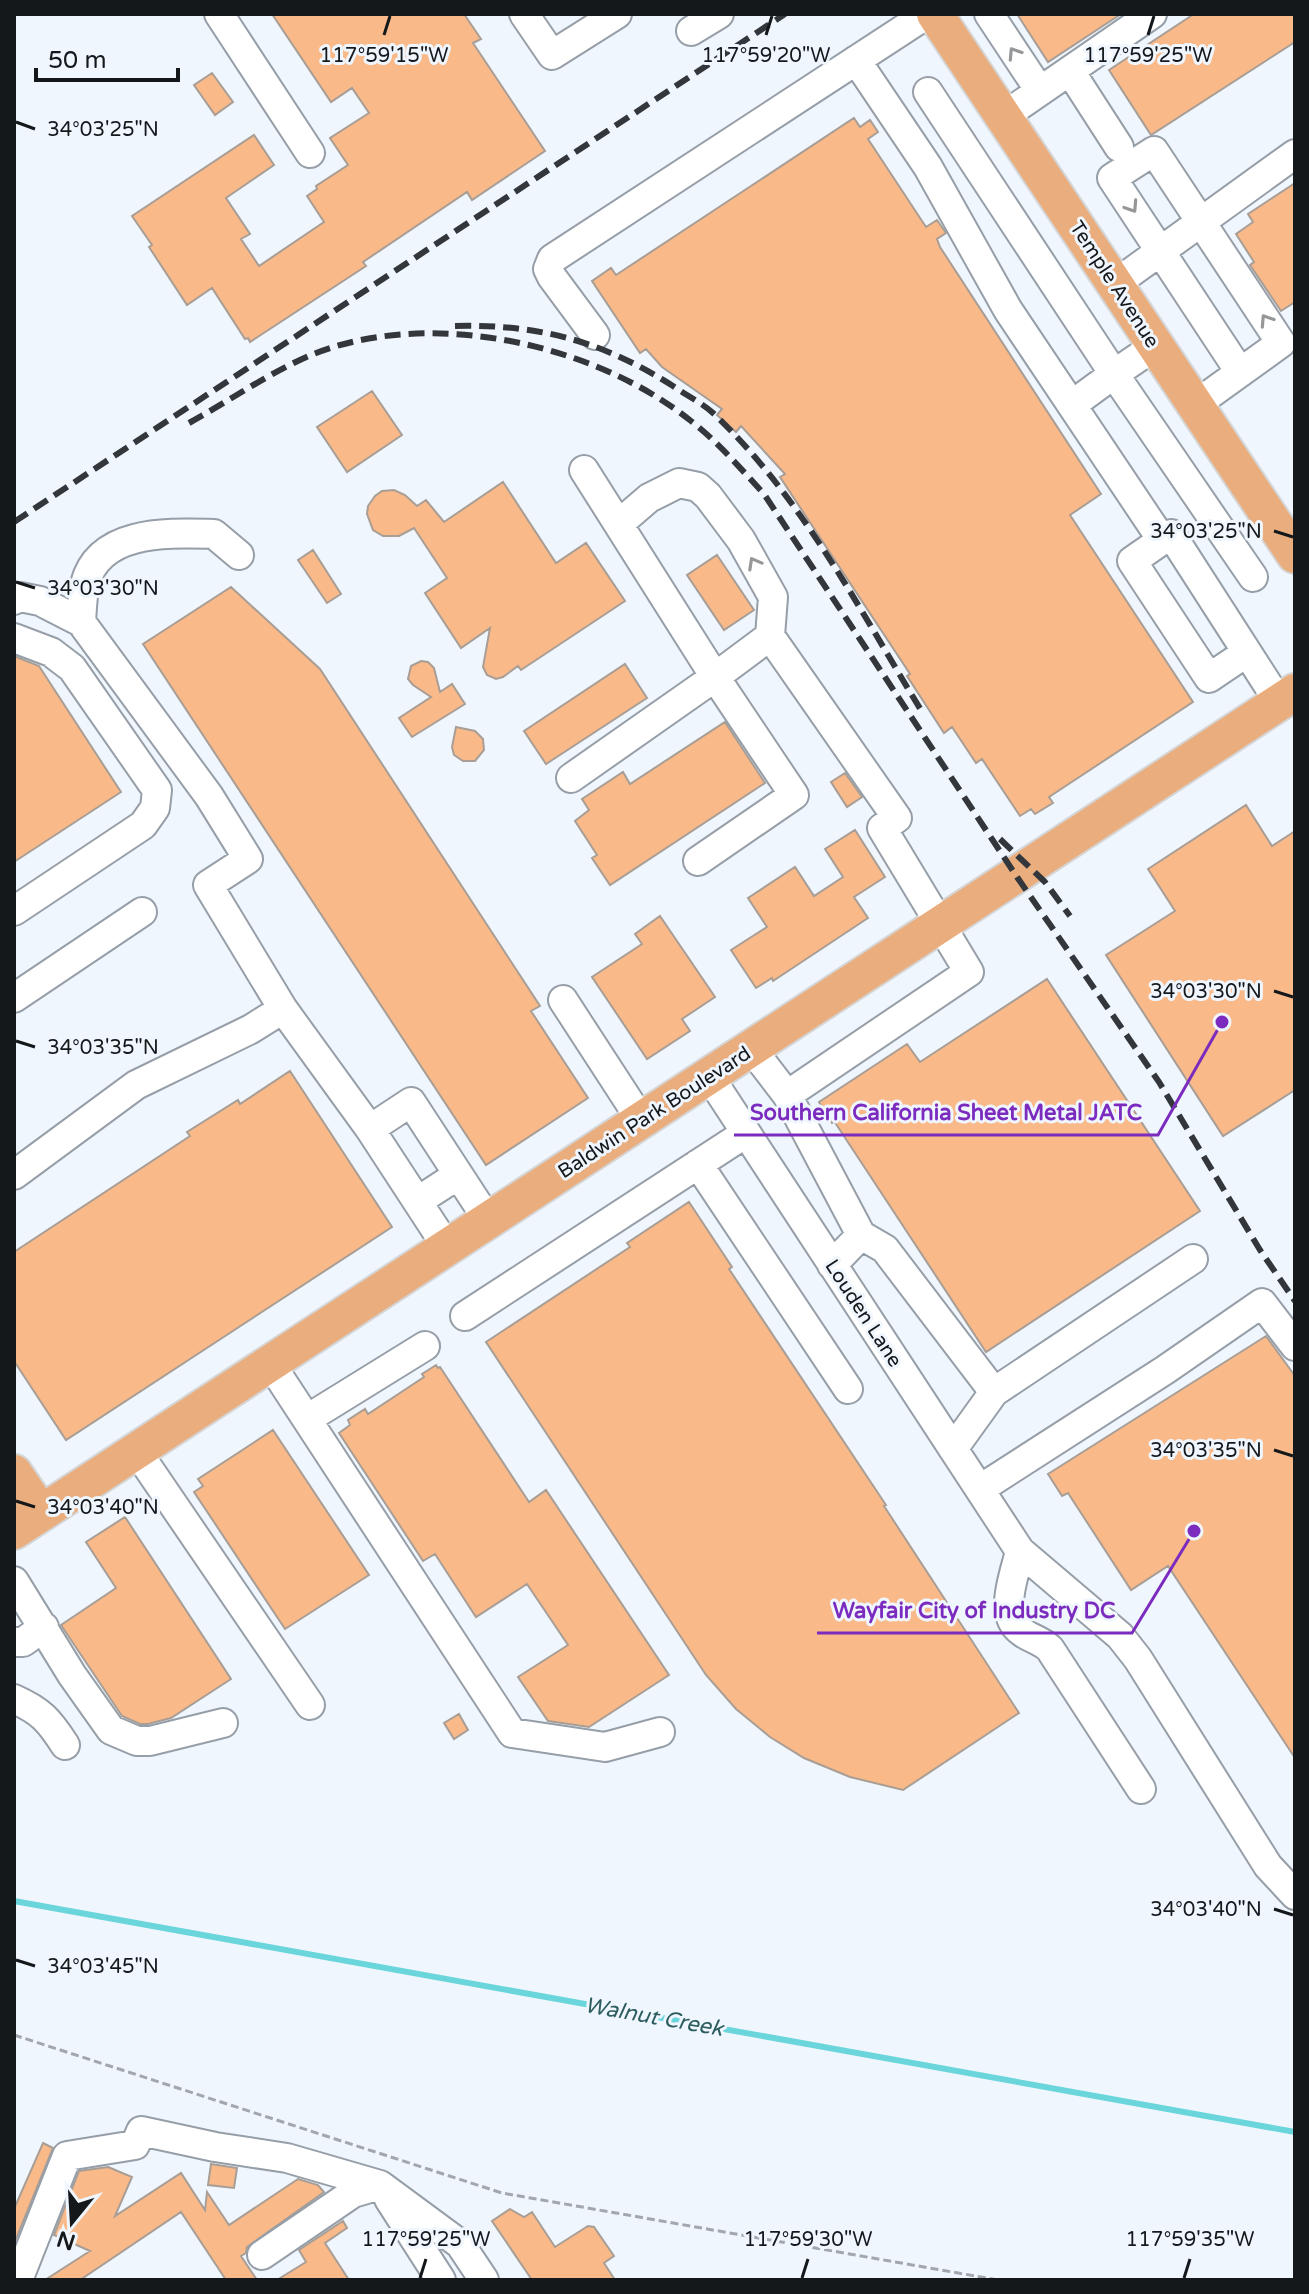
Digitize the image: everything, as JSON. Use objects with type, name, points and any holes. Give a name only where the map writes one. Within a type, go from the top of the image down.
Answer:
[{"type":"main road","name":"Temple Avenue","points":[[935,14],[1295,555]]},
{"type":"main road","name":"Baldwin Park Boulevard","points":[[27,1522],[1287,697]]},
{"type":"main road","points":[[14,1473],[27,1522]]},
{"type":"street","points":[[219,14],[310,153]]},
{"type":"street","points":[[524,14],[552,55],[617,14]]},
{"type":"street","points":[[691,31],[719,14]]},
{"type":"street","points":[[595,335],[552,277],[548,269],[552,259],[927,14]]},
{"type":"street","points":[[989,14],[1040,91]]},
{"type":"street","points":[[1004,116],[1152,14]]},
{"type":"street","points":[[856,60],[928,167],[1008,310],[1162,540]]},
{"type":"street","points":[[1070,71],[1119,147]]},
{"type":"street","points":[[928,92],[1114,374],[1253,577]]},
{"type":"street","points":[[1195,405],[1281,343],[1154,151],[1112,178],[1240,372]]},
{"type":"street","points":[[1115,284],[1295,154]]},
{"type":"street","points":[[1073,404],[1155,346]]},
{"type":"street","points":[[584,470],[794,795],[698,861]]},
{"type":"street","points":[[620,523],[649,498],[679,483],[698,487],[708,496],[741,540],[773,597],[770,636],[897,818],[882,828],[969,972],[787,1095]]},
{"type":"street","points":[[81,622],[85,583],[98,557],[139,536],[214,534],[239,555]]},
{"type":"street","points":[[1246,653],[1209,678],[1132,561],[1171,534],[1246,653],[1287,697]]},
{"type":"street","points":[[14,600],[20,597],[40,601],[81,622],[209,796],[248,859],[208,885],[283,1009],[370,1129],[447,1247]]},
{"type":"street","points":[[571,778],[770,636]]},
{"type":"street","points":[[14,638],[51,652],[72,668],[157,790],[155,808],[143,825],[14,911]]},
{"type":"street","points":[[14,998],[142,912]]},
{"type":"street","points":[[563,1000],[641,1120]]},
{"type":"street","points":[[14,1175],[136,1085],[251,1029],[283,1009]]},
{"type":"street","points":[[751,1048],[787,1095],[861,1235],[885,1249],[994,1392]]},
{"type":"street","name":"Louden Lane","points":[[709,1076],[1020,1551],[1120,1636],[1138,1659],[1268,1866],[1295,1895]]},
{"type":"street","points":[[370,1129],[411,1102],[488,1220]]},
{"type":"street","points":[[465,1316],[746,1133]]},
{"type":"street","points":[[698,1164],[848,1389]]},
{"type":"street","points":[[418,1201],[458,1175]]},
{"type":"street","points":[[832,1265],[861,1235]]},
{"type":"street","points":[[953,1449],[994,1392],[1193,1259]]},
{"type":"street","points":[[980,1489],[1165,1370],[1262,1303],[1295,1346]]},
{"type":"street","points":[[307,1419],[425,1346]]},
{"type":"street","points":[[270,1363],[512,1733],[605,1747],[660,1732]]},
{"type":"street","points":[[136,1450],[310,1705]]},
{"type":"street","points":[[1020,1551],[1012,1585],[1010,1618],[1021,1632],[1038,1639],[1050,1649],[1141,1789]]},
{"type":"street","points":[[14,1581],[72,1675],[111,1730],[137,1741],[150,1741],[223,1723]]},
{"type":"street","points":[[14,1642],[23,1642],[44,1627]]},
{"type":"street","points":[[14,1699],[36,1708],[51,1722],[65,1745]]},
{"type":"street","points":[[18,2280],[67,2156],[135,2145],[141,2131],[287,2158],[380,2185],[460,2244],[484,2280]]},
{"type":"street","points":[[262,2255],[353,2193],[380,2185]]},
{"type":"street","points":[[380,2185],[441,2280]]},
{"type":"path","points":[[14,2035],[502,2193],[998,2280]]},
{"type":"building","points":[[272,14],[464,14],[481,39],[473,43],[545,151],[472,200],[467,192],[363,262],[366,266],[250,342],[212,288],[187,305],[132,216],[254,135],[274,165],[226,198],[250,234],[241,239],[259,266],[324,222],[307,196],[317,189],[316,186],[348,165],[330,138],[369,113],[352,88],[331,102]]},
{"type":"building","points":[[1017,14],[1121,14],[1048,62]]},
{"type":"building","points":[[1194,14],[1295,14],[1295,42],[1151,135],[1109,70]]},
{"type":"building","points":[[212,73],[233,102],[215,115],[194,85]]},
{"type":"building","points":[[854,118],[860,127],[870,120],[878,132],[868,139],[926,227],[937,220],[946,233],[937,239],[940,247],[1101,494],[1070,515],[1193,702],[1049,797],[1053,803],[1035,814],[1031,809],[1020,816],[982,759],[976,763],[952,727],[944,733],[907,676],[910,674],[780,477],[785,474],[741,426],[736,432],[717,415],[722,409],[662,367],[646,349],[640,353],[592,281],[611,268],[616,275]]},
{"type":"building","points":[[1295,183],[1295,302],[1281,311],[1250,265],[1254,262],[1236,234],[1253,222],[1248,214]]},
{"type":"building","points":[[372,391],[402,435],[347,472],[317,427]]},
{"type":"building","points":[[503,482],[556,563],[586,543],[625,601],[521,670],[518,666],[496,679],[487,675],[483,667],[490,628],[461,648],[425,593],[447,578],[414,528],[399,536],[383,536],[373,530],[367,514],[375,496],[382,491],[394,490],[417,506],[426,500],[444,522]]},
{"type":"building","points":[[313,550],[341,594],[327,603],[298,560]]},
{"type":"building","points":[[717,555],[754,610],[724,630],[687,575]]},
{"type":"building","points":[[231,587],[320,669],[540,1006],[531,1011],[588,1098],[486,1165],[143,644]]},
{"type":"building","points":[[14,656],[39,666],[121,792],[14,862]]},
{"type":"building","points":[[421,661],[428,662],[434,668],[440,692],[452,684],[465,704],[412,737],[399,718],[431,697],[408,679],[411,666]]},
{"type":"building","points":[[625,664],[647,698],[546,764],[524,731]]},
{"type":"building","points":[[725,722],[765,783],[610,885],[592,858],[597,855],[575,821],[589,810],[582,799],[623,772],[630,784]]},
{"type":"building","points":[[456,727],[475,731],[483,739],[484,750],[475,761],[463,761],[454,755],[452,747]]},
{"type":"building","points":[[845,773],[862,797],[847,807],[831,782]]},
{"type":"building","points":[[1246,805],[1272,846],[1295,831],[1295,1090],[1223,1136],[1106,955],[1175,911],[1148,869]]},
{"type":"building","points":[[855,830],[885,877],[854,897],[868,918],[773,981],[772,978],[756,988],[731,950],[767,927],[748,898],[795,867],[814,896],[843,877],[825,849]]},
{"type":"building","points":[[660,916],[715,997],[682,1019],[690,1031],[647,1059],[592,977],[642,944],[635,934]]},
{"type":"building","points":[[1047,979],[1200,1211],[986,1352],[819,1102],[907,1044],[920,1062]]},
{"type":"building","points":[[290,1071],[392,1227],[66,1440],[14,1361],[14,1252],[190,1136],[187,1132],[238,1100],[240,1104]]},
{"type":"building","points":[[689,1202],[732,1267],[729,1269],[1019,1713],[903,1790],[850,1777],[804,1758],[770,1737],[736,1709],[706,1675],[486,1342],[630,1247],[627,1243]]},
{"type":"building","points":[[1266,1336],[1295,1376],[1295,1758],[1168,1566],[1131,1590],[1068,1493],[1062,1496],[1048,1474]]},
{"type":"building","points":[[436,1365],[529,1502],[546,1490],[669,1675],[589,1727],[548,1721],[518,1677],[568,1645],[527,1584],[476,1617],[435,1554],[423,1561],[339,1433],[350,1425],[348,1420],[365,1409],[368,1414],[424,1377],[422,1374]]},
{"type":"building","points":[[273,1430],[369,1575],[285,1629],[194,1492],[203,1486],[198,1479]]},
{"type":"building","points":[[125,1517],[231,1679],[171,1718],[148,1724],[122,1716],[61,1625],[116,1588],[86,1542]]},
{"type":"building","points":[[459,1714],[468,1730],[454,1739],[444,1723]]},
{"type":"building","points":[[43,2143],[53,2148],[14,2244],[14,2209]]},
{"type":"building","points":[[211,2164],[237,2168],[234,2188],[208,2185]]},
{"type":"building","points":[[108,2167],[132,2177],[115,2216],[181,2173],[205,2210],[207,2192],[229,2225],[298,2179],[318,2185],[324,2192],[247,2247],[246,2253],[241,2256],[257,2280],[226,2280],[181,2212],[80,2280],[45,2280],[90,2251],[54,2235],[79,2171]]},
{"type":"building","points":[[510,2209],[524,2217],[532,2212],[555,2247],[588,2226],[594,2227],[614,2256],[604,2263],[615,2280],[532,2280],[492,2221]]},
{"type":"building","points":[[343,2221],[347,2228],[325,2243],[349,2280],[277,2280],[306,2262],[299,2250]]},
{"type":"waterway","name":"Walnut Creek","points":[[14,1901],[1295,2132]]},
{"type":"railway","points":[[14,522],[785,14]]},
{"type":"railway","points":[[455,326],[515,328],[569,338],[647,370],[709,409],[775,481],[802,518],[924,715]]},
{"type":"railway","points":[[189,423],[311,355],[357,341],[406,334],[457,334],[508,341],[559,353],[607,371],[652,394],[691,421],[764,494],[1017,877],[1159,1082],[1260,1250],[1295,1301]]},
{"type":"railway","points":[[1000,839],[1045,882],[1070,916]]},
{"type":"place","name":"Southern California Sheet Metal JATC","points":[[1222,1022]]},
{"type":"place","name":"Wayfair City of Industry DC","points":[[1194,1531]]}]
